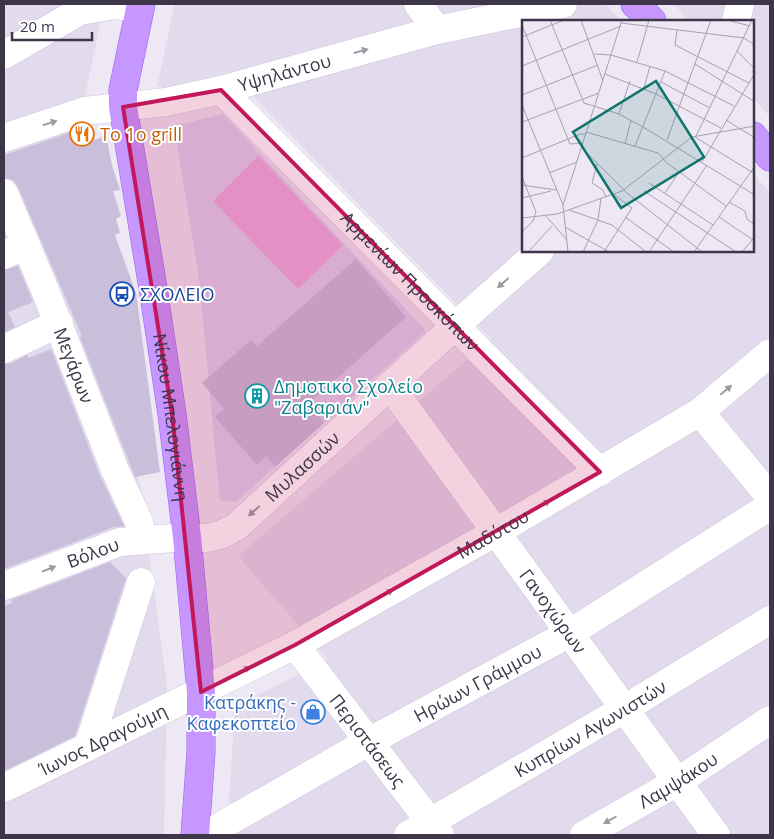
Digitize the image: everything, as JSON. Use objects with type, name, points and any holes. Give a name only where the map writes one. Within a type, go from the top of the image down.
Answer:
[{"type":"main road","name":"Νίκου Μπελογιάννη","points":[[141,6],[122,90],[123,108],[172,414],[187,536],[201,692],[200,752],[195,835]]},
{"type":"main road","points":[[754,137],[770,157]]},
{"type":"street","points":[[418,4],[437,30]]},
{"type":"street","name":"Υψηλάντου","points":[[4,138],[85,112],[166,102],[221,90],[437,30],[563,4]]},
{"type":"street","points":[[736,20],[740,4]]},
{"type":"street","points":[[4,55],[80,11],[114,5],[141,6]]},
{"type":"street","name":"Αρμενίων Προσκόπων","points":[[221,90],[600,472]]},
{"type":"street","name":"Μεγάρων","points":[[4,193],[15,250],[59,324],[115,470],[139,522],[142,540]]},
{"type":"street","name":"Μυλασσών","points":[[187,536],[206,538],[220,535],[236,527],[456,325],[539,252]]},
{"type":"street","points":[[4,349],[59,324]]},
{"type":"street","name":"Μαδύτου","points":[[201,692],[295,645],[600,472],[700,412],[770,353]]},
{"type":"street","name":"Γανοχώρων","points":[[390,386],[716,835]]},
{"type":"street","points":[[700,412],[770,497]]},
{"type":"street","name":"Ηρώων Γράμμου","points":[[205,835],[368,742],[570,633],[770,506]]},
{"type":"street","name":"Βόλου","points":[[4,586],[120,542],[187,536]]},
{"type":"street","points":[[88,747],[141,582]]},
{"type":"street","name":"Κυπρίων Αγωνιστών","points":[[426,831],[770,620]]},
{"type":"street","name":"Περιστάσεως","points":[[295,645],[368,742],[426,831]]},
{"type":"street","name":"Ίωνος Δραγούμη","points":[[4,788],[201,692]]},
{"type":"street","name":"Λαμψάκου","points":[[584,835],[677,782],[770,720]]},
{"type":"highlighted area","points":[[221,90],[600,472],[295,645],[201,692],[172,414],[123,107]]},
{"type":"shaded area","points":[[4,4],[104,4],[85,96],[4,125]]},
{"type":"shaded area","points":[[175,4],[606,4],[620,20],[522,20],[522,252],[754,252],[754,174],[770,193],[770,835],[227,835],[235,706],[328,660],[238,556],[491,339],[229,72],[168,90],[157,86]]},
{"type":"shaded area","points":[[674,4],[770,4],[770,117],[754,98],[754,20],[688,20]]},
{"type":"shaded area","points":[[223,114],[426,331],[236,502],[220,501],[199,278],[174,126]]},
{"type":"shaded area","points":[[91,124],[167,686],[164,835],[4,835],[4,154]]},
{"type":"shaded area","points":[[258,156],[343,245],[298,289],[213,201]]},
{"type":"building","points":[[80,129],[84,143],[106,136],[120,190],[113,191],[121,216],[116,219],[120,233],[115,235],[136,293],[160,472],[135,477],[80,337],[82,336],[18,187],[13,180],[4,178],[4,155]]},
{"type":"building","points":[[356,259],[406,317],[308,404],[324,423],[275,467],[266,456],[257,465],[215,417],[224,409],[202,383],[251,340],[257,346]]},
{"type":"building","points":[[18,266],[33,302],[8,312],[15,327],[4,332],[4,270]]},
{"type":"building","points":[[51,349],[100,476],[124,526],[114,527],[4,569],[4,364],[11,363],[27,355],[29,358]]},
{"type":"building","points":[[110,562],[126,578],[75,736],[4,771],[4,606],[12,603],[11,600]]},
{"type":"place","name":"Το 1ο grill","points":[[82,134]]},
{"type":"place","name":"ΣΧΟΛΕΙΟ","points":[[122,294]]},
{"type":"place","name":"Δημοτικό Σχολείο \"Ζαβαριάν\"","points":[[257,396]]},
{"type":"place","name":"Κατράκης - Καφεκοπτείο","points":[[313,712]]}]
